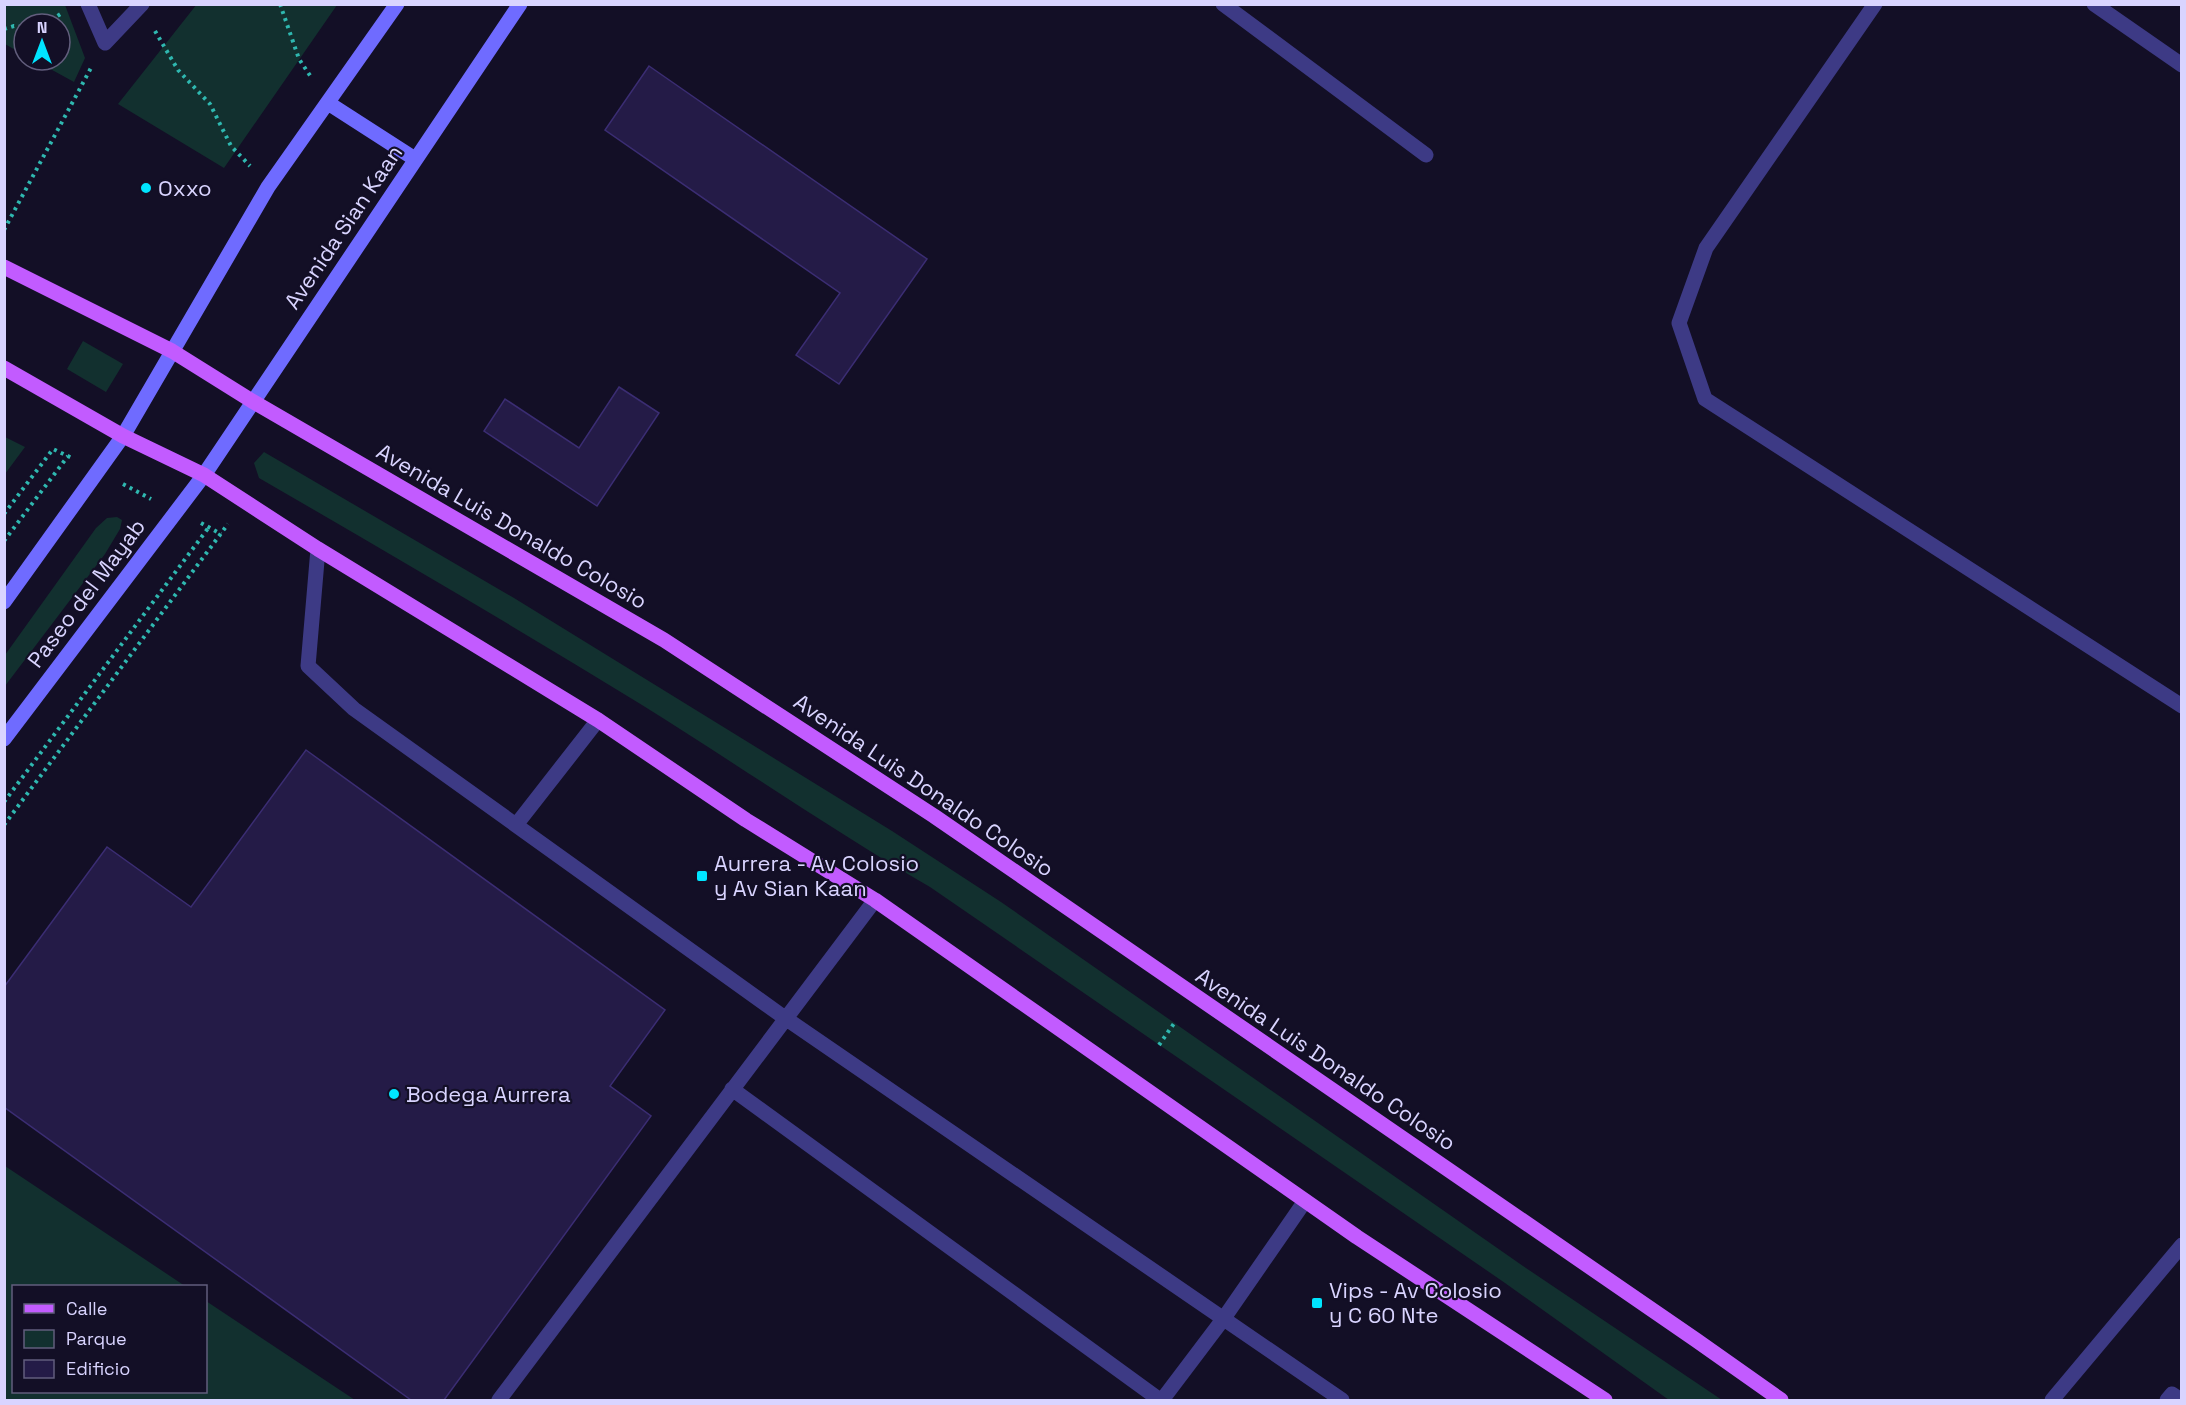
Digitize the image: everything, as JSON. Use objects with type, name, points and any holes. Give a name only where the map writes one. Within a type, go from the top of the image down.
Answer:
[{"type":"main road","points":[[4,602],[123,436],[268,187],[397,4]]},
{"type":"main road","name":"Avenida Sian Kaan","points":[[204,475],[520,4]]},
{"type":"main road","points":[[328,103],[415,159]]},
{"type":"main road","name":"Avenida Luis Donaldo Colosio","points":[[4,267],[172,351],[252,401],[664,640],[934,816],[1696,1340],[1780,1401]]},
{"type":"main road","points":[[4,368],[123,436],[204,475],[318,549],[598,720],[746,820],[875,900],[1305,1202],[1605,1401]]},
{"type":"main road","name":"Paseo del Mayab","points":[[4,739],[204,475]]},
{"type":"street","points":[[88,4],[105,43],[141,5]]},
{"type":"street","points":[[1223,4],[1426,155]]},
{"type":"street","points":[[1875,4],[1706,248],[1679,323],[1705,399],[2181,706]]},
{"type":"street","points":[[2094,4],[2181,65]]},
{"type":"street","points":[[318,549],[308,666],[354,709],[785,1018],[1342,1401]]},
{"type":"street","points":[[516,825],[598,720]]},
{"type":"street","points":[[499,1401],[875,900]]},
{"type":"street","points":[[732,1089],[1161,1401],[1224,1318],[1305,1202]]},
{"type":"street","points":[[2052,1401],[2181,1245]]},
{"type":"street","points":[[2167,1401],[2172,1394],[2181,1401]]},
{"type":"path","points":[[280,4],[299,59],[328,103]]},
{"type":"path","points":[[141,5],[178,70],[210,104],[231,146],[268,187]]},
{"type":"path","points":[[4,230],[105,43]]},
{"type":"path","points":[[4,541],[68,456]]},
{"type":"path","points":[[4,825],[245,502]]},
{"type":"path","points":[[4,802],[209,527]]},
{"type":"path","points":[[1159,1045],[1175,1022]]},
{"type":"green space","points":[[197,4],[337,5],[224,168],[118,104]]},
{"type":"green space","points":[[4,5],[65,5],[68,12],[12,12],[12,48],[5,44]]},
{"type":"green space","points":[[72,24],[85,58],[74,82],[56,72],[72,72]]},
{"type":"green space","points":[[83,341],[123,364],[106,392],[67,369]]},
{"type":"green space","points":[[5,437],[25,447],[5,474]]},
{"type":"green space","points":[[264,452],[514,598],[892,831],[1001,902],[1523,1266],[1722,1400],[1669,1400],[1505,1283],[930,887],[594,676],[259,478],[254,463]]},
{"type":"green space","points":[[117,517],[122,520],[120,529],[105,554],[5,686],[5,655],[96,528],[107,518]]},
{"type":"green space","points":[[5,1166],[184,1285],[12,1285],[12,1393],[207,1393],[207,1302],[355,1400],[5,1400]]},
{"type":"building","points":[[649,66],[927,259],[839,384],[796,355],[840,293],[605,130]]},
{"type":"building","points":[[619,387],[659,413],[597,506],[484,431],[505,399],[579,448]]},
{"type":"building","points":[[306,750],[665,1010],[610,1086],[651,1116],[444,1400],[411,1400],[4,1107],[4,987],[107,847],[191,907]]},
{"type":"place","name":"Oxxo","points":[[146,188]]},
{"type":"place","name":"Aurrera - Av Colosio y Av Sian Kaan","points":[[702,876]]},
{"type":"place","name":"Bodega Aurrera","points":[[394,1094]]},
{"type":"place","name":"Vips - Av Colosio y C 60 Nte","points":[[1317,1303]]}]
